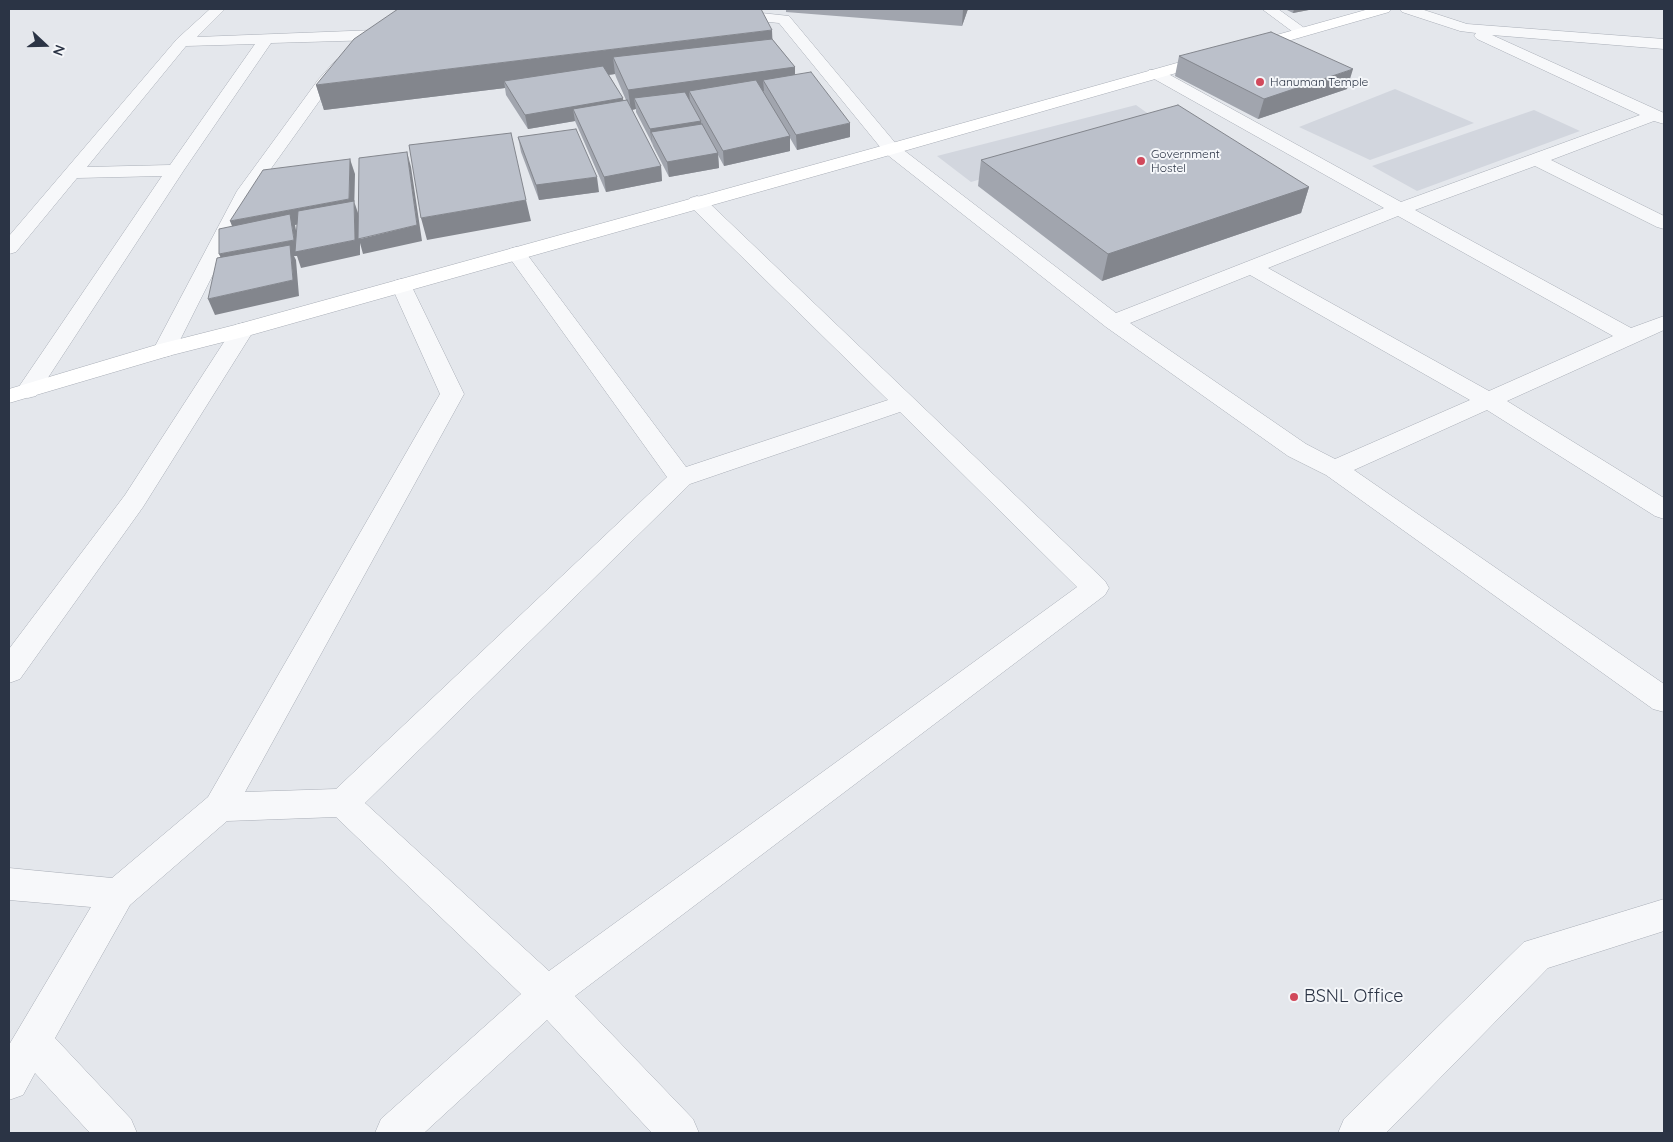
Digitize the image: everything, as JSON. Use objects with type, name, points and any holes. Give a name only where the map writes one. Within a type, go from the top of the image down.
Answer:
[{"type":"main road","points":[[9,396],[164,350],[243,330],[891,149],[1384,9]]},
{"type":"street","points":[[9,248],[182,42],[218,9]]},
{"type":"street","points":[[681,9],[784,19],[891,149],[1114,322],[1297,450],[1335,469],[1664,700]]},
{"type":"street","points":[[1269,9],[1302,32]]},
{"type":"street","points":[[1407,9],[1464,28],[1660,117]]},
{"type":"street","points":[[164,350],[246,191],[324,82],[339,66],[392,24]]},
{"type":"street","points":[[1464,28],[1664,44]]},
{"type":"street","points":[[182,42],[376,35]]},
{"type":"street","points":[[28,391],[175,170],[266,39]]},
{"type":"street","points":[[1154,73],[1399,209],[1651,332]]},
{"type":"street","points":[[1114,322],[1399,209],[1536,159],[1660,117]]},
{"type":"street","points":[[1536,159],[1664,223]]},
{"type":"street","points":[[71,173],[175,170]]},
{"type":"street","points":[[395,1133],[548,994],[1095,588],[697,202]]},
{"type":"street","points":[[516,253],[682,478]]},
{"type":"street","points":[[1252,268],[1488,400],[1664,510]]},
{"type":"street","points":[[9,1081],[118,894],[220,807],[452,394],[401,285]]},
{"type":"street","points":[[9,671],[21,637],[134,501],[243,330]]},
{"type":"street","points":[[1335,469],[1488,400],[1651,332]]},
{"type":"street","points":[[220,807],[343,803],[682,478],[904,403]]},
{"type":"street","points":[[343,803],[548,994],[679,1133]]},
{"type":"street","points":[[9,884],[118,894]]},
{"type":"street","points":[[1358,1133],[1538,954],[1664,915]]},
{"type":"street","points":[[32,1042],[117,1133]]},
{"type":"shaded area","points":[[1395,89],[1474,123],[1370,160],[1299,127]]},
{"type":"shaded area","points":[[1136,105],[1164,125],[971,182],[937,156]]},
{"type":"shaded area","points":[[1534,110],[1580,131],[1417,191],[1372,166]]},
{"type":"building","points":[[398,9],[761,9],[772,30],[316,85],[354,39]]},
{"type":"building","points":[[1271,32],[1353,69],[1264,99],[1179,56]]},
{"type":"building","points":[[772,39],[795,67],[628,90],[613,57]]},
{"type":"building","points":[[603,66],[623,98],[525,115],[504,81]]},
{"type":"building","points":[[811,72],[850,123],[796,135],[763,80]]},
{"type":"building","points":[[756,80],[790,136],[723,151],[689,91]]},
{"type":"building","points":[[685,92],[701,121],[650,129],[634,98]]},
{"type":"building","points":[[627,100],[661,166],[604,177],[573,109]]},
{"type":"building","points":[[1178,105],[1309,187],[1108,254],[981,160]]},
{"type":"building","points":[[702,124],[718,153],[667,162],[651,132]]},
{"type":"building","points":[[576,129],[597,177],[536,185],[518,137]]},
{"type":"building","points":[[511,133],[526,200],[421,218],[409,145]]},
{"type":"building","points":[[407,152],[417,225],[358,239],[359,158]]},
{"type":"building","points":[[350,159],[349,199],[230,221],[263,170]]},
{"type":"building","points":[[354,201],[355,240],[295,252],[298,211]]},
{"type":"building","points":[[290,214],[294,240],[219,254],[219,229]]},
{"type":"building","points":[[290,245],[293,280],[208,299],[217,258]]},
{"type":"place","name":"Hanuman Temple","points":[[1260,82]]},
{"type":"place","name":"Government Hostel","points":[[1141,161]]},
{"type":"place","name":"BSNL Office","points":[[1294,997]]}]
